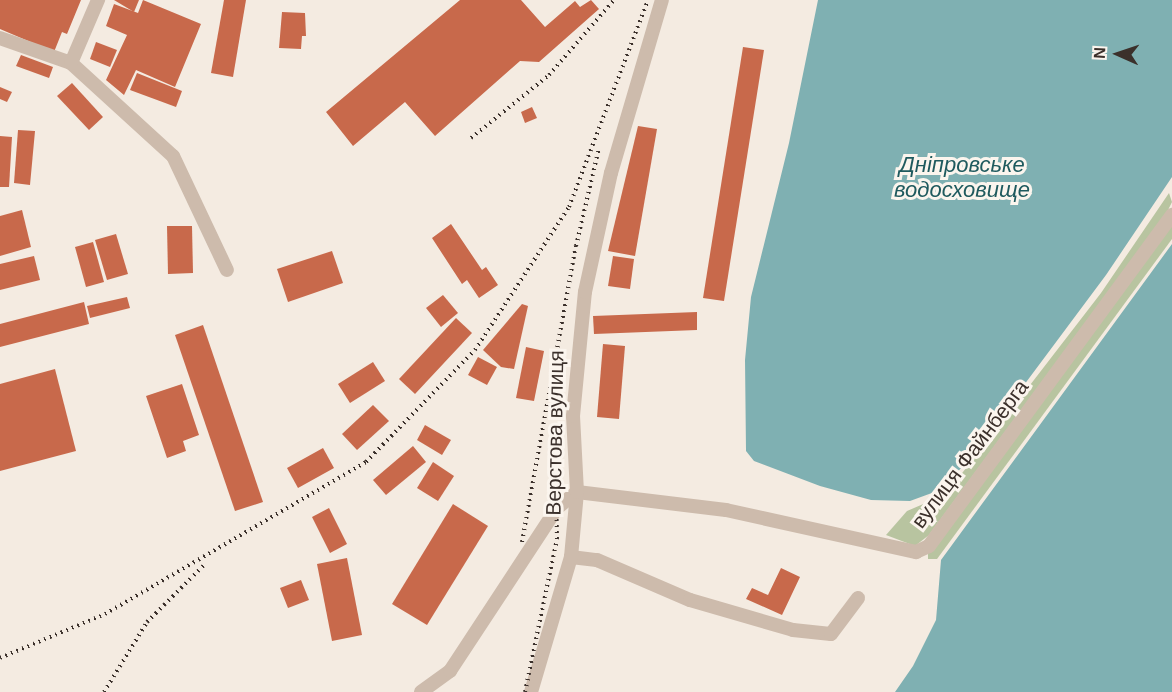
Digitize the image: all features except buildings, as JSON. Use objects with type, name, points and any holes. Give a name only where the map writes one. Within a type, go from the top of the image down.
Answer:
[{"type":"street","points":[[71,63],[98,0]]},
{"type":"street","name":"Верстова вулиця","points":[[531,692],[572,557],[577,492],[573,416],[585,292],[612,173],[662,0]]},
{"type":"street","points":[[0,38],[71,63],[172,156],[226,270]]},
{"type":"street","name":"вулиця Файнберга","points":[[577,492],[726,510],[916,552],[929,546],[1172,215]]},
{"type":"street","points":[[421,692],[450,671],[557,508],[577,492]]},
{"type":"street","points":[[572,557],[597,560],[690,600],[793,630],[831,634],[858,598]]},
{"type":"green space","points":[[1169,193],[1172,202],[1167,212],[929,535],[915,546],[886,535],[907,511],[928,502],[956,481],[1101,293]]},
{"type":"green space","points":[[1172,213],[1172,239],[937,559],[928,559],[928,552]]},
{"type":"water","name":"Дніпровське водосховище","points":[[818,0],[1172,0],[1172,177],[1106,275],[966,463],[940,490],[910,501],[871,500],[820,486],[754,461],[746,451],[745,360],[751,297],[789,143]]},
{"type":"water","points":[[1172,244],[1172,692],[895,692],[913,666],[936,620],[941,560]]},
{"type":"railway","points":[[471,138],[549,75],[614,0]]},
{"type":"railway","points":[[0,658],[105,614],[366,462],[475,350],[569,207],[648,0]]},
{"type":"railway","points":[[522,542],[576,246],[599,148]]},
{"type":"railway","points":[[525,692],[557,539],[554,399]]},
{"type":"railway","points":[[104,692],[147,622],[206,563]]}]
